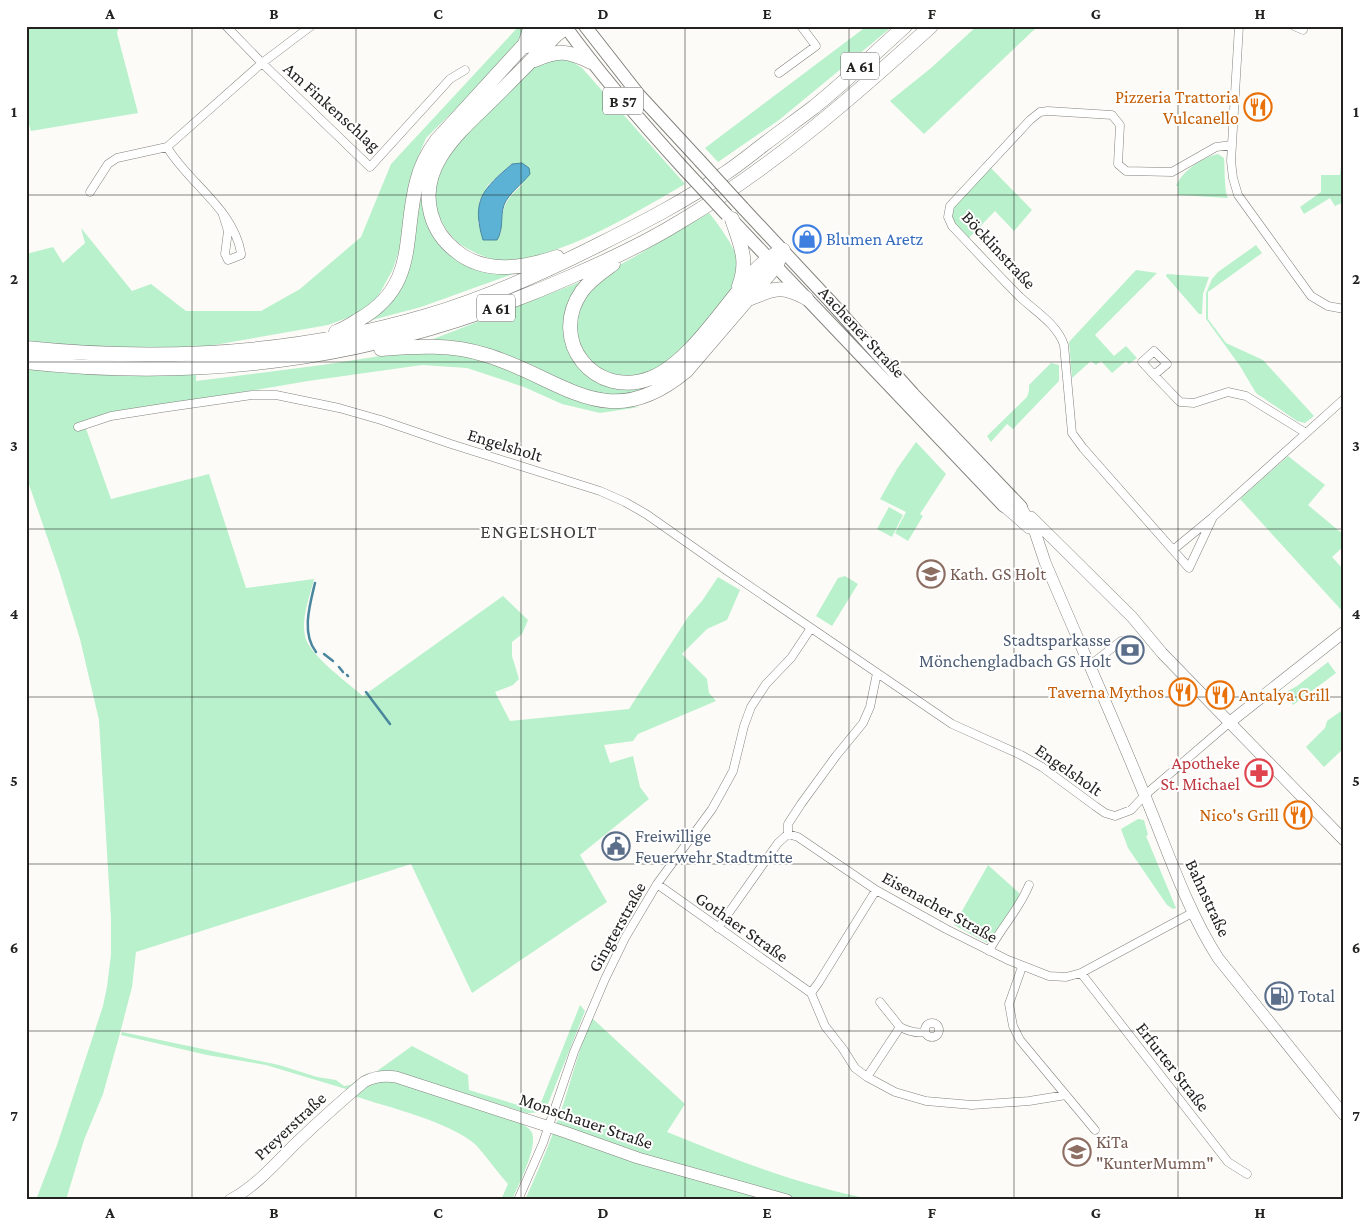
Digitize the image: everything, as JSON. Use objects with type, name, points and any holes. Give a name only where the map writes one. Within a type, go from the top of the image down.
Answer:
[{"type":"highway","points":[[304,343],[343,330],[368,314],[388,297],[400,276],[404,262],[417,181],[429,151],[525,44],[531,26]]},
{"type":"highway","points":[[509,61],[549,26]]},
{"type":"highway","name":"A 61","points":[[26,348],[84,353],[152,355],[227,352],[304,343],[372,330],[447,309],[495,292],[562,263],[670,209],[726,173],[815,106],[905,26]]},
{"type":"highway","name":"A 61","points":[[26,362],[77,367],[181,370],[286,360],[334,353],[416,334],[513,302],[593,267],[687,218],[798,141],[881,72],[932,26]]},
{"type":"highway","points":[[566,27],[458,133],[441,155],[432,175],[429,206],[435,227],[458,253],[479,263],[500,267],[528,265],[544,261],[621,234]]},
{"type":"highway","points":[[530,62],[543,56],[560,52],[576,54],[591,62]]},
{"type":"highway","points":[[334,353],[404,347],[455,348],[501,359],[578,394],[606,401],[635,400],[656,393],[686,371],[739,299],[739,286],[744,266],[742,251],[729,217]]},
{"type":"highway","points":[[650,238],[594,278],[582,291],[574,305],[571,323],[573,343],[578,357],[591,371],[606,380],[626,383],[644,381],[674,365],[739,299],[783,250]]},
{"type":"highway","points":[[739,299],[780,288],[787,289],[806,298]]},
{"type":"main road","name":"Aachener Straße","points":[[585,26],[639,95],[913,394],[1021,507],[1132,617],[1152,642],[1344,840]]},
{"type":"main road","name":"Aachener Straße","points":[[566,27],[591,62],[685,170],[1004,506],[1082,576],[1136,630],[1152,642]]},
{"type":"main road","name":"Bahnstraße","points":[[1004,506],[1042,555]]},
{"type":"main road","name":"Bahnstraße","points":[[1021,507],[1034,532],[1042,555],[1145,795],[1192,913],[1218,958],[1344,1115]]},
{"type":"main road","points":[[1230,722],[1344,632]]},
{"type":"main road","name":"Monschauer Straße","points":[[374,1077],[396,1077],[638,1158],[786,1200]]},
{"type":"main road","name":"Preyerstraße","points":[[230,1200],[260,1178],[351,1093],[364,1082],[374,1077]]},
{"type":"street","points":[[226,26],[262,63]]},
{"type":"street","name":"Am Finkenschlag","points":[[90,192],[108,164],[117,158],[167,147],[262,63],[311,26]]},
{"type":"street","points":[[779,73],[816,46],[801,26]]},
{"type":"street","points":[[1239,26],[1232,145],[1232,178],[1238,195],[1311,296],[1328,306],[1344,309]]},
{"type":"street","points":[[1294,26],[1303,30]]},
{"type":"street","name":"Am Finkenschlag","points":[[262,63],[370,166],[450,79],[465,70]]},
{"type":"street","name":"Böcklinstraße","points":[[1172,550],[1072,433],[1064,345],[1061,336],[1052,325],[1020,297],[952,226],[948,216],[950,206],[1030,120],[1040,112],[1112,115],[1120,125],[1118,164],[1126,171],[1172,172],[1216,147],[1232,145]]},
{"type":"street","points":[[167,147],[174,159],[213,200],[232,225],[241,255],[228,260],[226,254],[228,231],[223,215]]},
{"type":"street","points":[[1154,375],[1180,402],[1194,403],[1228,392],[1246,396],[1306,433]]},
{"type":"street","name":"Engelsholt","points":[[78,427],[111,416],[252,395],[276,395],[339,408],[382,420],[451,444],[600,490],[646,514],[952,724],[1022,755],[1042,767],[1105,814],[1115,816],[1131,810],[1145,795],[1230,722]]},
{"type":"street","points":[[1213,517],[1189,568],[1172,550],[1213,517],[1344,399]]},
{"type":"street","name":"Gingterstraße","points":[[518,1200],[549,1127],[574,1052],[625,938],[657,884],[712,809],[733,771],[744,726],[751,707],[766,684],[791,658],[811,628]]},
{"type":"street","points":[[1089,666],[1121,641]]},
{"type":"street","points":[[718,928],[778,843],[788,834],[788,824],[801,804],[863,723],[870,706],[877,673]]},
{"type":"street","name":"Eisenacher Straße","points":[[788,834],[798,837],[876,890],[989,951],[1022,967],[1049,976],[1066,976],[1081,973],[1192,913]]},
{"type":"street","name":"Gothaer Straße","points":[[657,884],[811,992]]},
{"type":"street","points":[[989,951],[997,935],[1022,902],[1029,885]]},
{"type":"street","points":[[876,890],[820,982],[811,992],[825,1026],[855,1068],[867,1077],[895,1092],[926,1102],[972,1105],[1066,1096]]},
{"type":"street","points":[[1022,967],[1009,1004],[1013,1026],[1020,1040],[1095,1130]]},
{"type":"street","name":"Erfurter Straße","points":[[1081,973],[1228,1162],[1247,1174]]},
{"type":"street","points":[[880,1002],[900,1027],[908,1031],[925,1032]]},
{"type":"street","points":[[867,1077],[900,1027]]},
{"type":"green space","points":[[26,26],[119,26],[117,33],[138,113],[31,131],[26,115]]},
{"type":"green space","points":[[519,26],[528,26],[526,33],[491,74],[426,138],[410,180],[401,244],[393,269],[380,293],[369,307],[355,315],[328,325],[197,348],[196,381],[400,353],[436,351],[497,363],[617,406],[640,407],[600,413],[562,404],[524,387],[467,368],[422,365],[308,381],[101,416],[84,423],[111,499],[209,474],[246,588],[314,579],[306,607],[305,636],[313,651],[363,696],[503,596],[528,620],[522,634],[512,642],[512,656],[519,679],[513,685],[495,692],[510,721],[629,709],[688,617],[702,601],[718,577],[740,590],[727,620],[707,629],[682,654],[707,679],[709,693],[716,701],[638,734],[633,741],[604,745],[610,763],[633,756],[640,787],[649,799],[580,855],[607,902],[472,993],[411,864],[136,952],[132,987],[103,1094],[84,1140],[66,1200],[36,1200],[57,1145],[103,1006],[111,954],[111,919],[99,720],[80,639],[26,476],[26,254],[53,247],[63,263],[85,243],[81,228],[132,291],[151,284],[186,311],[261,311],[300,289],[361,237],[391,164]]},
{"type":"green space","points":[[867,26],[893,26],[779,120],[718,162],[705,148]]},
{"type":"green space","points":[[977,26],[1038,26],[924,134],[890,101],[931,68]]},
{"type":"green space","points":[[565,57],[582,68],[685,184],[600,231],[564,247],[523,259],[509,261],[491,259],[480,255],[456,240],[440,218],[436,202],[436,187],[440,172],[457,144],[468,131],[524,73],[546,58]],"holes":[[[522,163],[522,185],[507,201],[503,212],[501,234],[478,224],[479,202],[488,185],[511,164]]]},
{"type":"green space","points":[[497,83],[500,86],[429,175],[444,248],[524,270],[421,307],[372,320],[392,302],[401,287],[421,184]]},
{"type":"green space","points":[[1344,139],[1344,189],[1342,190],[1344,202],[1335,206],[1330,198],[1304,214],[1300,207],[1321,192],[1321,175],[1340,175]]},
{"type":"green space","points":[[1218,154],[1224,158],[1225,185],[1228,198],[1178,195],[1178,186],[1176,186],[1183,175],[1206,158]]},
{"type":"green space","points":[[990,167],[1032,210],[1014,231],[995,211],[969,238],[954,222],[951,216],[952,211],[967,190]]},
{"type":"green space","points":[[709,213],[727,238],[738,260],[738,276],[732,290],[684,347],[665,364],[642,375],[629,377],[622,377],[603,371],[585,353],[577,332],[577,321],[584,299],[599,280],[614,269]]},
{"type":"green space","points":[[1256,245],[1262,253],[1208,292],[1208,319],[1226,343],[1263,360],[1314,416],[1305,423],[1297,421],[1256,393],[1240,366],[1206,319],[1206,293],[1212,279],[1218,272]]},
{"type":"green space","points":[[1136,270],[1157,273],[1095,335],[1114,356],[1126,346],[1137,358],[1129,364],[1126,361],[1112,373],[1101,361],[1096,365],[1091,361],[1072,378],[1069,342]]},
{"type":"green space","points":[[1167,274],[1209,277],[1203,294],[1202,314],[1199,314],[1166,276]]},
{"type":"green space","points":[[585,280],[567,332],[602,382],[676,375],[638,394],[598,394],[428,341]]},
{"type":"green space","points":[[1051,363],[1059,365],[1059,381],[1013,429],[1007,424],[991,442],[987,436],[1027,397],[1029,385]]},
{"type":"green space","points":[[916,442],[946,474],[920,514],[923,516],[908,541],[895,533],[906,512],[880,499],[897,469]]},
{"type":"green space","points":[[1288,456],[1325,485],[1308,505],[1344,535],[1344,546],[1332,557],[1344,570],[1344,613],[1240,499]]},
{"type":"green space","points":[[889,507],[903,515],[892,537],[877,529]]},
{"type":"green space","points":[[845,576],[858,584],[832,626],[816,616],[838,578]]},
{"type":"green space","points":[[1328,662],[1336,673],[1293,705],[1286,692],[1297,686]]},
{"type":"green space","points":[[1344,709],[1344,748],[1324,767],[1306,747],[1325,728],[1327,721]]},
{"type":"green space","points":[[1138,819],[1144,820],[1148,835],[1146,836],[1176,908],[1173,909],[1167,905],[1128,848],[1121,829]]},
{"type":"green space","points":[[988,865],[1019,893],[1020,900],[987,943],[954,925]]},
{"type":"green space","points":[[580,1005],[585,1011],[548,1104],[539,1112],[527,1113],[394,1072],[377,1071],[412,1046],[468,1075],[469,1090],[531,1109],[539,1105],[542,1100]]},
{"type":"green space","points":[[592,1018],[685,1104],[667,1132],[795,1180],[875,1200],[525,1200],[556,1124]]},
{"type":"green space","points":[[122,1032],[279,1065],[317,1077],[336,1080],[344,1086],[350,1085],[373,1069],[346,1089],[266,1065],[207,1055],[121,1035]]},
{"type":"green space","points":[[389,1080],[520,1123],[529,1128],[533,1139],[530,1157],[512,1200],[501,1200],[508,1184],[476,1145],[465,1137],[435,1122],[354,1096],[372,1082]]},
{"type":"water","points":[[522,163],[529,168],[530,174],[512,193],[504,205],[497,240],[483,240],[478,215],[482,196],[487,188],[512,164]]},
{"type":"waterway","points":[[315,583],[309,609],[308,627],[311,644],[316,652]]},
{"type":"waterway","points":[[324,654],[333,661]]},
{"type":"waterway","points":[[339,667],[343,672]]},
{"type":"waterway","points":[[366,692],[390,724]]},
{"type":"place","name":"Pizzeria Trattoria Vulcanello","points":[[1258,107]]},
{"type":"place","name":"Blumen Aretz","points":[[807,239]]},
{"type":"place","name":"Kath. GS Holt","points":[[931,574]]},
{"type":"place","name":"Stadtsparkasse Mönchengladbach GS Holt","points":[[1130,650]]},
{"type":"place","name":"Taverna Mythos","points":[[1183,692]]},
{"type":"place","name":"Antalya Grill","points":[[1220,695]]},
{"type":"place","name":"Apotheke St. Michael","points":[[1259,773]]},
{"type":"place","name":"Nico's Grill","points":[[1298,815]]},
{"type":"place","name":"Freiwillige Feuerwehr Stadtmitte","points":[[616,846]]},
{"type":"place","name":"Total","points":[[1279,996]]},
{"type":"place","name":"KiTa \"KunterMumm\"","points":[[1077,1152]]},
{"type":"district","name":"ENGELSHOLT","points":[[539,531]]}]
